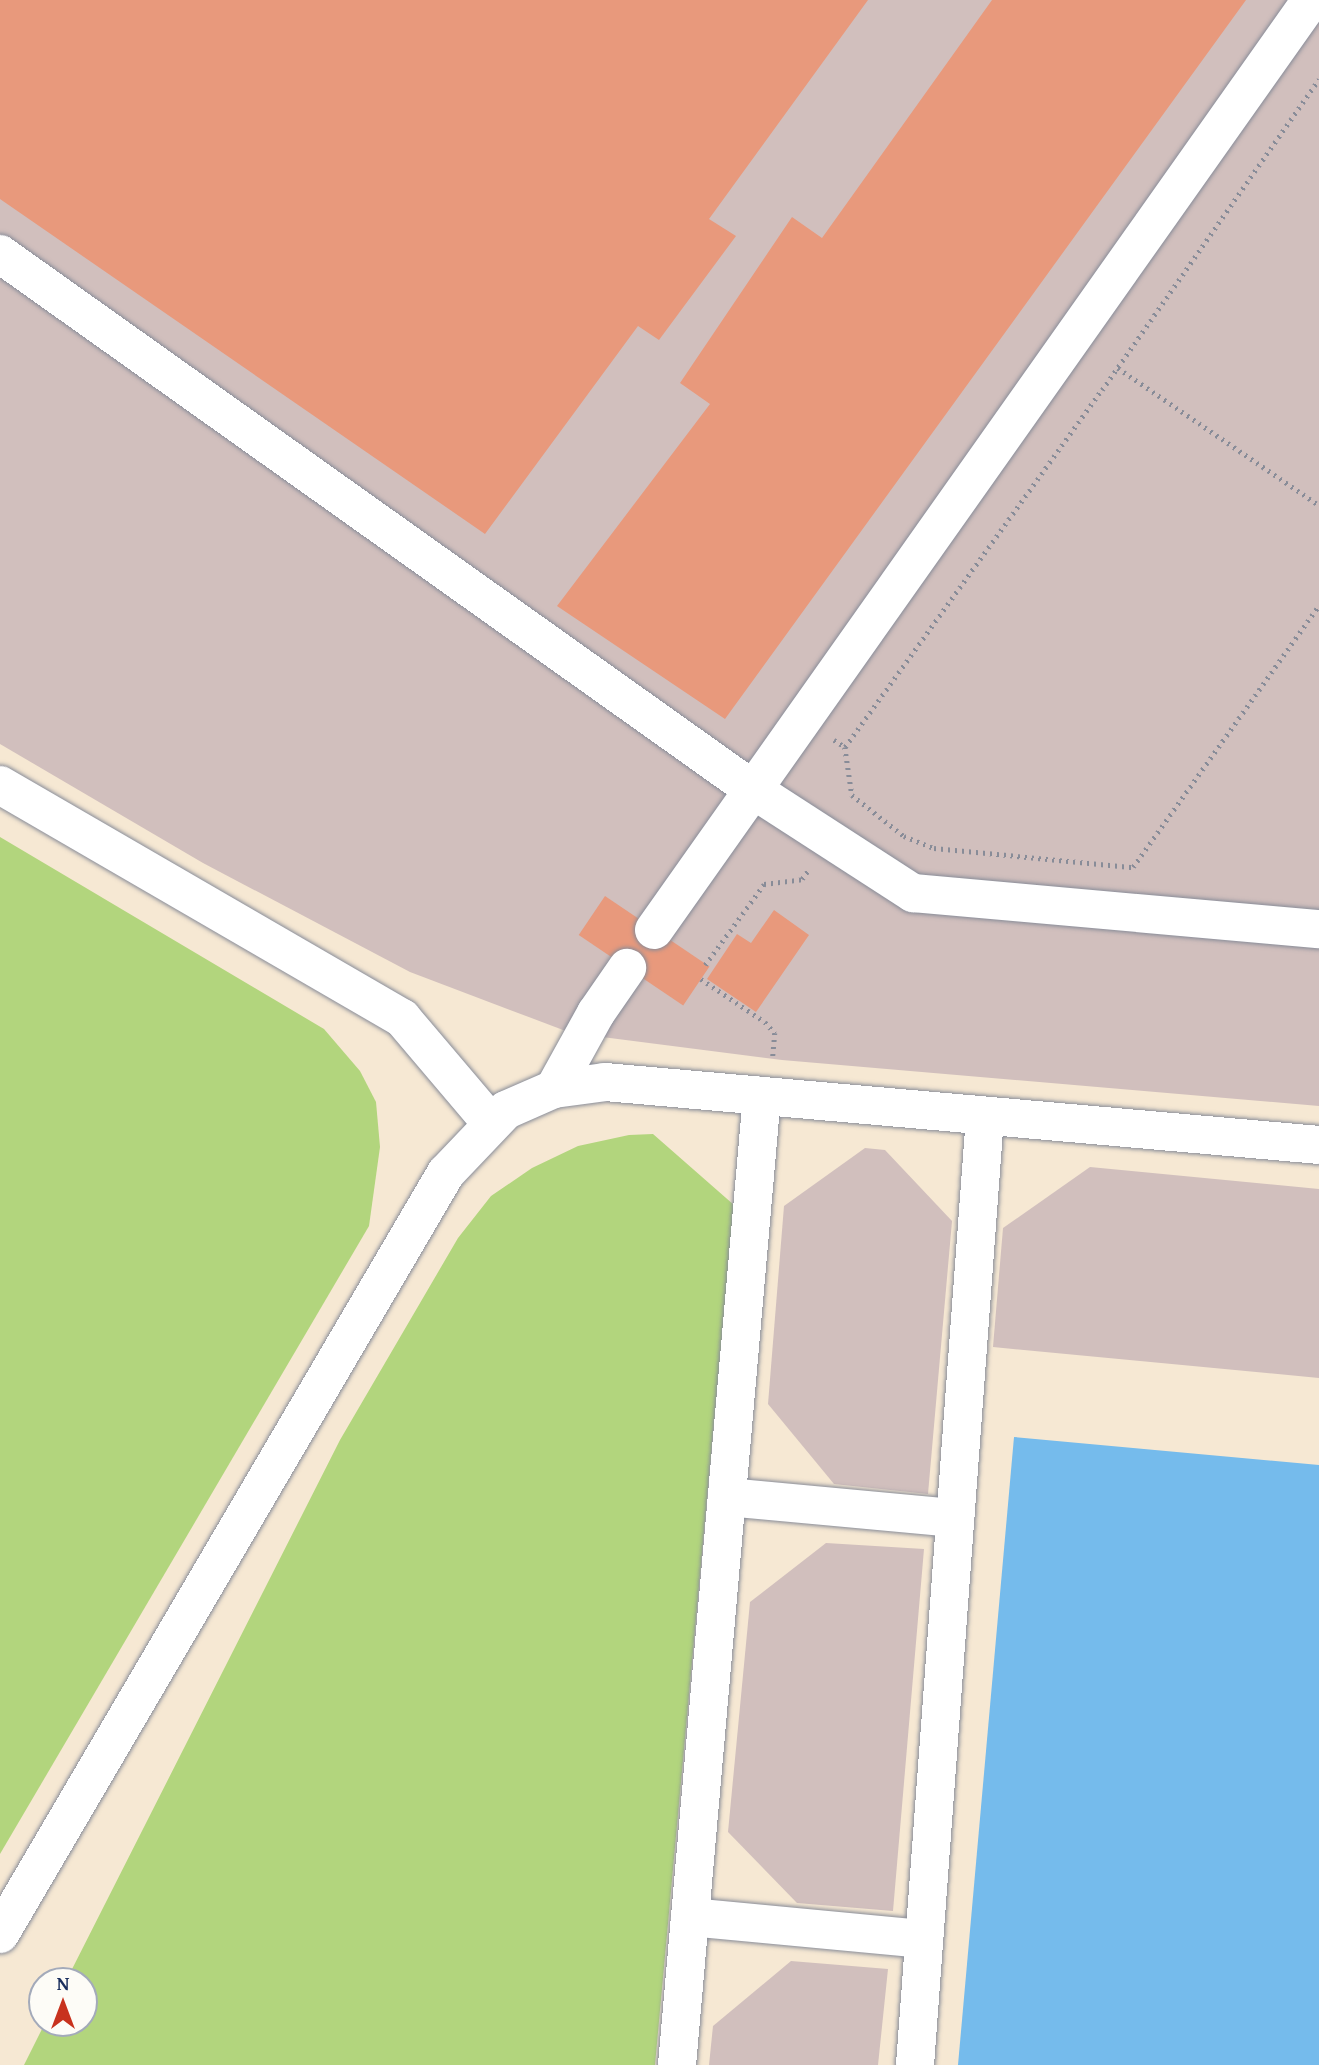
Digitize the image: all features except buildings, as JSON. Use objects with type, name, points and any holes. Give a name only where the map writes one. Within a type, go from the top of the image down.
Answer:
[{"type":"street","points":[[654,930],[1311,0]]},
{"type":"street","points":[[0,254],[752,789],[913,892],[1319,929]]},
{"type":"street","points":[[0,785],[402,1018],[491,1123]]},
{"type":"street","points":[[554,1089],[596,1013],[627,968]]},
{"type":"street","points":[[0,1934],[446,1173],[506,1110],[554,1089],[605,1082],[767,1081],[985,1115],[1319,1145]]},
{"type":"street","points":[[677,2065],[767,1081]]},
{"type":"street","points":[[915,2065],[985,1115]]},
{"type":"street","points":[[727,1497],[955,1518]]},
{"type":"street","points":[[690,1917],[924,1939]]},
{"type":"path","points":[[1319,79],[1118,368],[845,747],[852,795],[904,836],[934,848],[1133,867],[1319,606]]},
{"type":"path","points":[[1118,368],[1319,505]]},
{"type":"path","points":[[802,718],[845,747]]},
{"type":"path","points":[[705,965],[764,884],[802,879],[859,801]]},
{"type":"path","points":[[701,979],[765,1022],[775,1033],[767,1081]]},
{"type":"shaded area","points":[[0,0],[1319,0],[1319,1106],[782,1060],[571,1033],[410,972],[203,863],[0,744]]},
{"type":"shaded area","points":[[865,1148],[885,1150],[952,1221],[928,1494],[834,1484],[768,1404],[784,1206]]},
{"type":"shaded area","points":[[1090,1167],[1319,1189],[1319,1378],[993,1347],[1003,1228]]},
{"type":"shaded area","points":[[826,1543],[924,1549],[893,1911],[797,1903],[728,1832],[750,1602]]},
{"type":"shaded area","points":[[791,1961],[888,1969],[878,2065],[709,2065],[713,2026]]},
{"type":"green space","points":[[0,837],[324,1029],[360,1071],[376,1102],[380,1147],[369,1226],[0,1854]]},
{"type":"green space","points":[[653,1134],[734,1205],[655,2065],[24,2065],[38,2037],[98,2037],[98,1967],[73,1967],[340,1440],[458,1238],[491,1196],[532,1168],[578,1146],[629,1135]]},
{"type":"water","points":[[1014,1437],[1319,1465],[1319,2065],[958,2065]]}]
